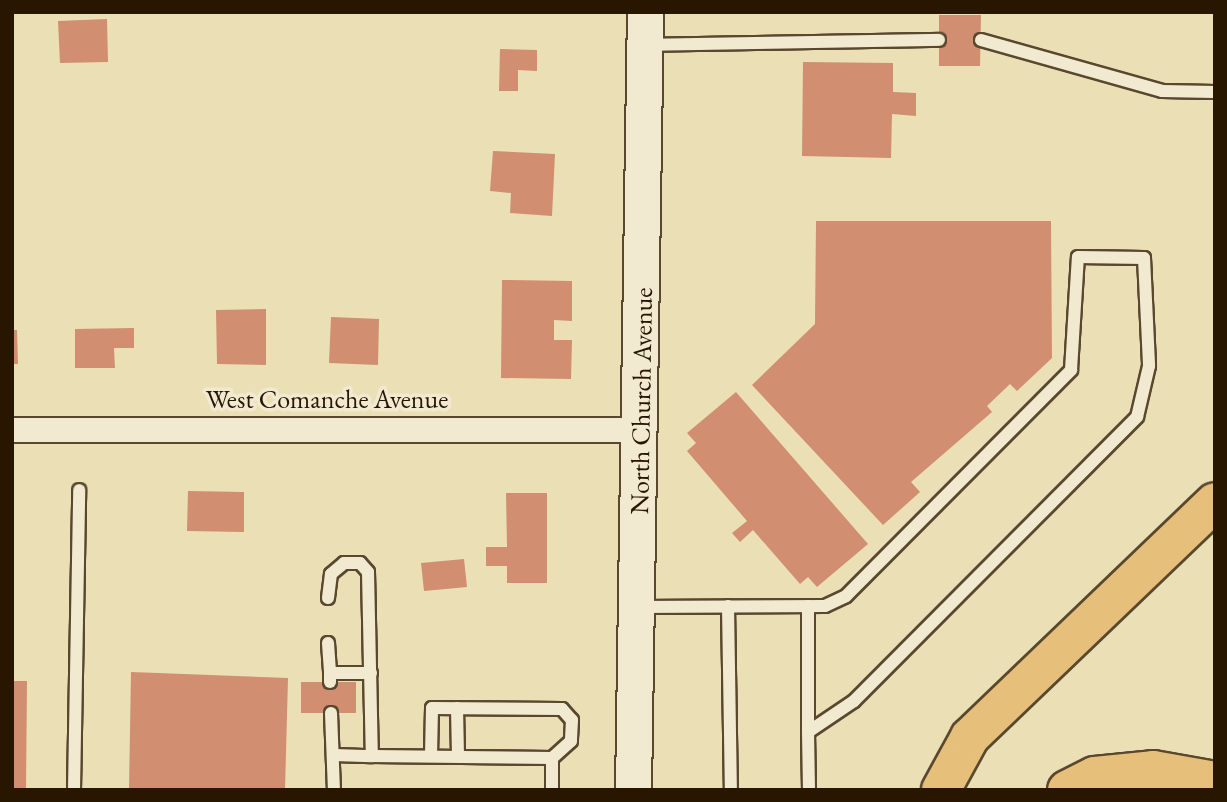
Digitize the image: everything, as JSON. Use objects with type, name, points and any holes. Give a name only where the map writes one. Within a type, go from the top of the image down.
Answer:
[{"type":"main road","points":[[941,790],[970,737],[1215,502]]},
{"type":"main road","points":[[1068,790],[1095,776],[1153,770],[1215,781]]},
{"type":"street","name":"North Church Avenue","points":[[633,790],[642,430],[645,29]]},
{"type":"street","name":"West Comanche Avenue","points":[[12,430],[642,430]]},
{"type":"lane","points":[[645,29],[876,40],[939,40]]},
{"type":"lane","points":[[981,40],[1162,92],[1215,92]]},
{"type":"lane","points":[[638,607],[825,606],[846,596],[1071,370],[1078,257],[1144,258],[1149,366],[1137,418],[854,702],[808,732]]},
{"type":"lane","points":[[74,790],[79,490]]},
{"type":"lane","points":[[328,598],[331,574],[344,563],[360,563],[368,572],[372,756]]},
{"type":"lane","points":[[728,606],[731,790]]},
{"type":"lane","points":[[808,606],[809,790]]},
{"type":"lane","points":[[328,643],[330,677],[371,673]]},
{"type":"lane","points":[[334,755],[552,758],[571,741],[569,712],[432,708],[431,756]]},
{"type":"lane","points":[[457,708],[457,756]]},
{"type":"lane","points":[[331,713],[334,790]]},
{"type":"lane","points":[[552,758],[552,790]]},
{"type":"building","points":[[939,15],[981,15],[980,66],[939,66]]},
{"type":"building","points":[[107,19],[108,62],[60,63],[58,21]]},
{"type":"building","points":[[500,49],[537,50],[537,71],[518,70],[518,91],[499,91]]},
{"type":"building","points":[[803,62],[893,63],[893,92],[916,93],[916,116],[892,114],[891,158],[802,156]]},
{"type":"building","points":[[493,151],[555,154],[552,216],[510,213],[511,193],[490,191]]},
{"type":"building","points":[[816,221],[1051,221],[1052,358],[1017,391],[1010,384],[987,406],[992,412],[911,482],[920,492],[883,525],[752,385],[815,324]]},
{"type":"building","points":[[502,280],[572,281],[572,321],[554,320],[554,340],[572,340],[571,379],[501,378]]},
{"type":"building","points":[[266,309],[266,365],[217,364],[216,310]]},
{"type":"building","points":[[331,317],[379,319],[378,365],[329,363]]},
{"type":"building","points":[[134,328],[134,348],[114,348],[115,368],[75,368],[75,329]]},
{"type":"building","points":[[12,330],[17,330],[18,364],[12,364]]},
{"type":"building","points":[[736,392],[868,544],[817,587],[808,577],[800,584],[753,530],[740,542],[732,533],[747,521],[687,451],[696,443],[687,433]]},
{"type":"building","points":[[188,491],[244,492],[244,532],[187,531]]},
{"type":"building","points":[[506,493],[547,493],[547,583],[507,583],[507,566],[486,566],[486,547],[507,547]]},
{"type":"building","points":[[464,559],[467,587],[424,591],[421,563]]},
{"type":"building","points":[[131,672],[288,678],[285,790],[129,790]]},
{"type":"building","points":[[12,681],[27,681],[26,790],[12,790]]},
{"type":"building","points":[[301,682],[356,682],[356,713],[301,713]]}]
